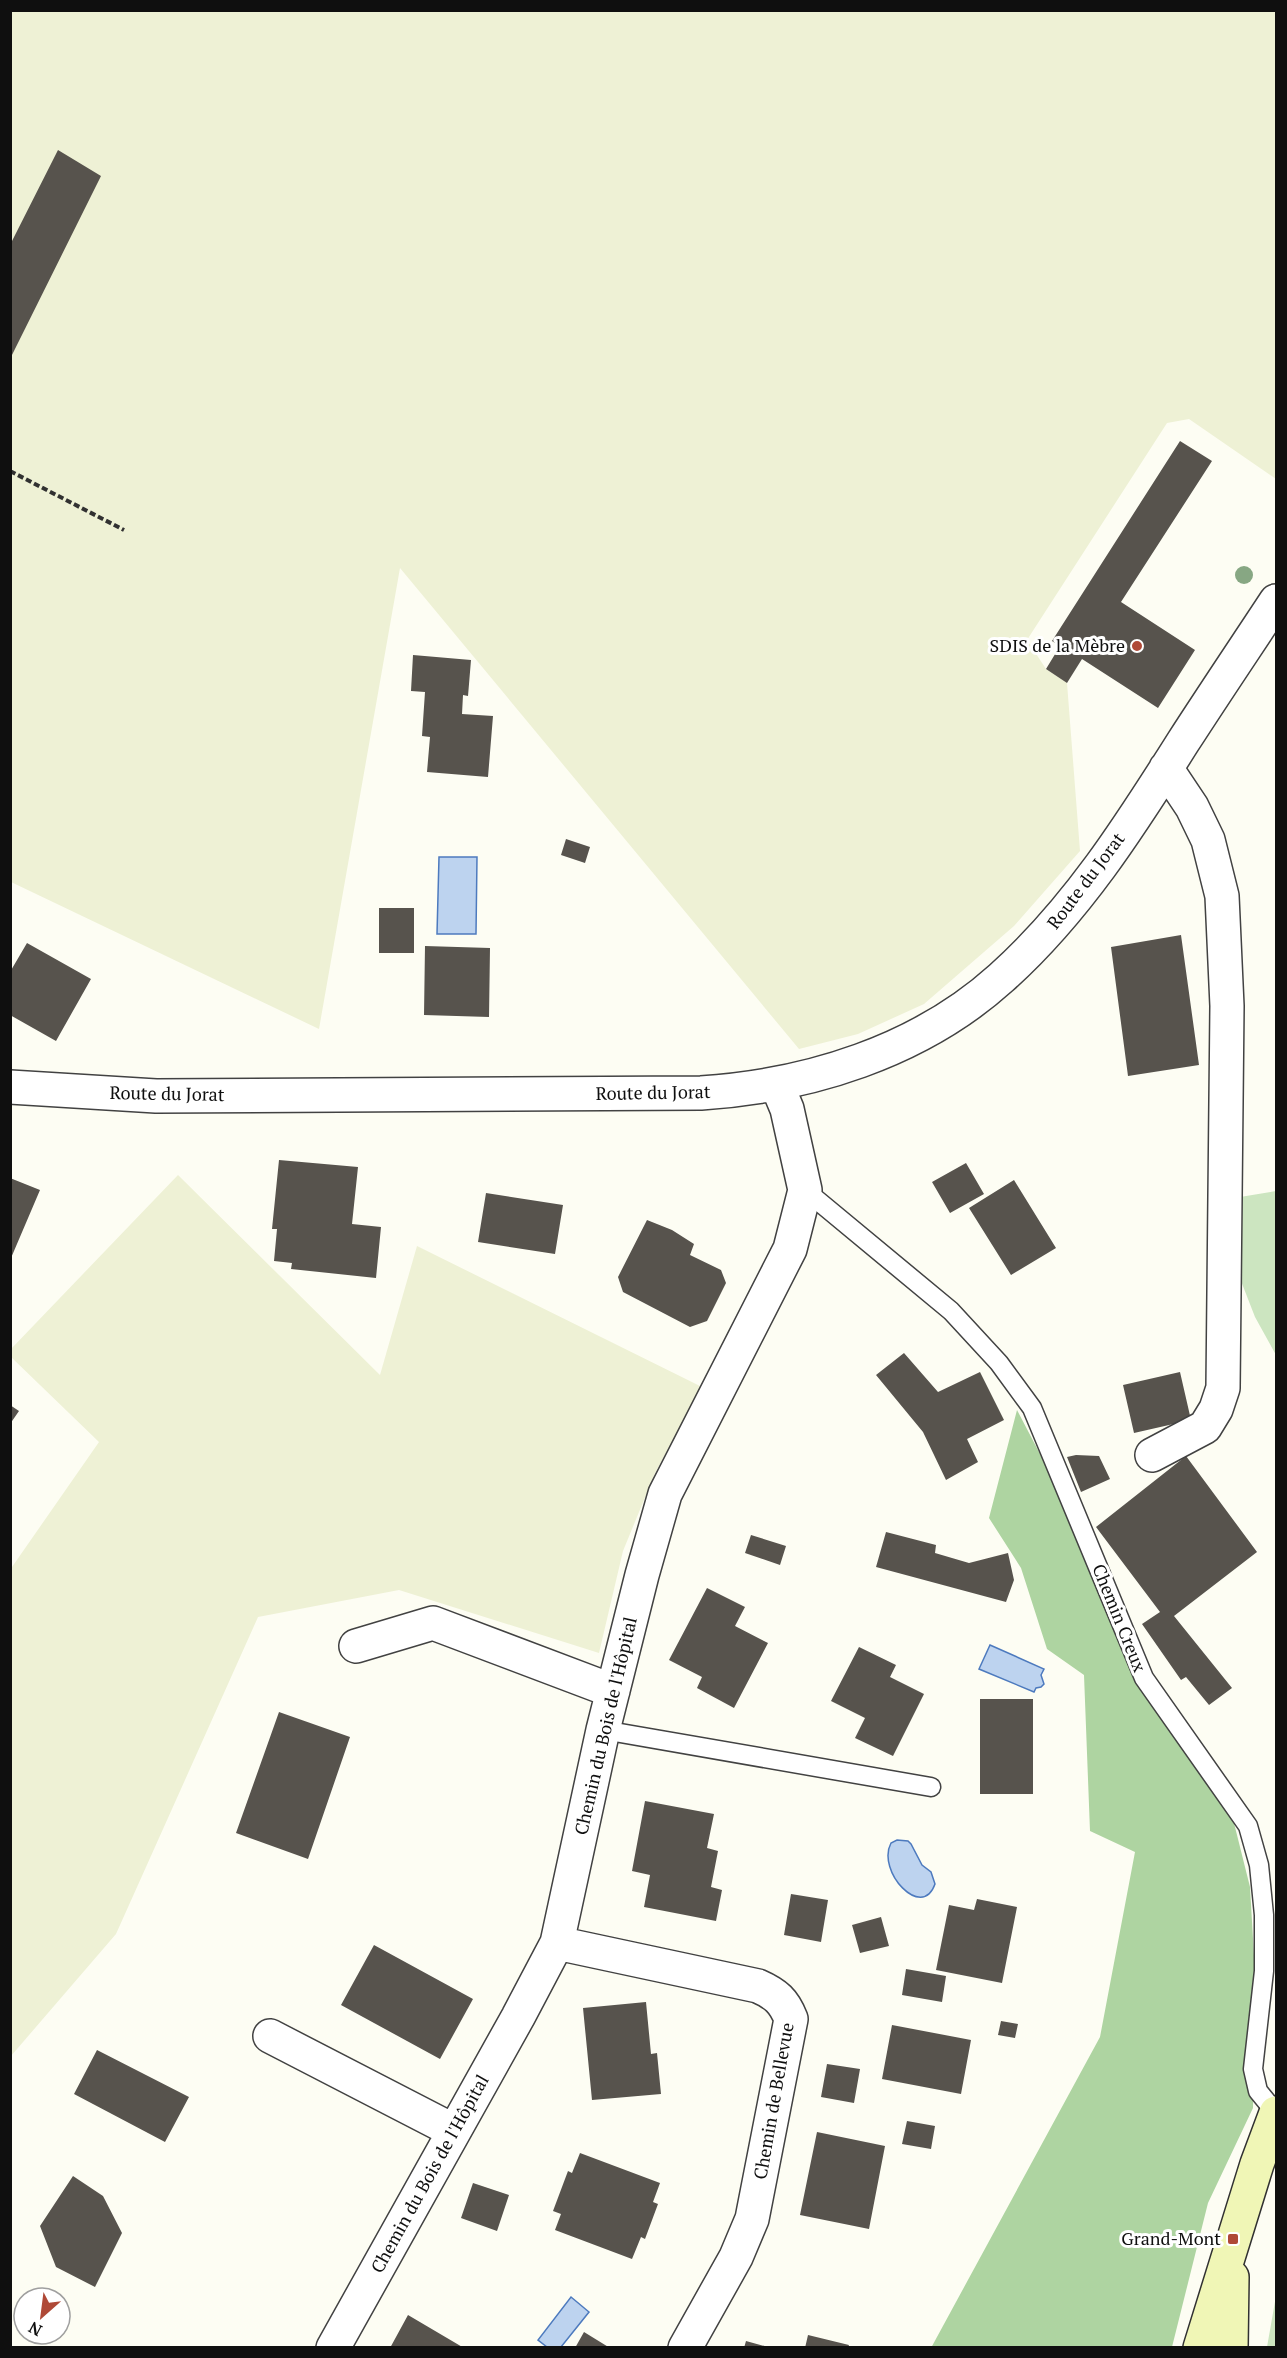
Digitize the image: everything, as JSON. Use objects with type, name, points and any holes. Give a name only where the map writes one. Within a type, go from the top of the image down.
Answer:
[{"type":"main road","points":[[1200,2348],[1257,2164],[1276,2113]]},
{"type":"main road","points":[[1231,2348],[1233,2239]]},
{"type":"street","name":"Route du Jorat","points":[[10,1087],[84,1093],[180,1095],[701,1093],[777,1085],[833,1070],[881,1053],[956,1012],[1000,980],[1032,949],[1098,870],[1276,602]]},
{"type":"street","points":[[1152,1455],[1205,1426],[1216,1409],[1223,1388],[1227,1006],[1222,896],[1208,840],[1192,807],[1166,768]]},
{"type":"street","name":"Chemin du Bois de l'Hôpital","points":[[333,2348],[557,1943],[603,1730],[665,1494],[790,1249],[805,1190],[787,1109],[777,1085]]},
{"type":"street","points":[[356,1646],[433,1623],[613,1691]]},
{"type":"street","name":"Chemin de Bellevue","points":[[557,1943],[758,1986],[772,1992],[785,2004],[791,2019],[752,2219],[736,2257],[685,2348]]},
{"type":"street","points":[[270,2037],[454,2131]]},
{"type":"lane","name":"Chemin Creux","points":[[805,1190],[951,1311],[999,1364],[1032,1408],[1144,1678],[1248,1826],[1259,1865],[1264,1915],[1264,1971],[1253,2069],[1258,2091],[1276,2113]]},
{"type":"lane","points":[[603,1730],[931,1787]]},
{"type":"path","points":[[10,471],[124,530]]},
{"type":"green space","points":[[10,11],[1276,11],[1276,479],[1189,419],[1167,423],[1027,640],[1046,669],[1067,683],[1080,851],[1014,926],[924,1004],[858,1034],[799,1049],[400,568],[319,1029],[11,882]]},
{"type":"green space","points":[[178,1175],[380,1375],[417,1246],[702,1387],[655,1473],[623,1551],[599,1653],[399,1590],[258,1617],[116,1934],[11,2056],[11,1566],[99,1442],[11,1357],[11,1349]]},
{"type":"green space","points":[[1276,1191],[1276,1355],[1255,1317],[1234,1263],[1234,1198]]},
{"type":"green space","points":[[1017,1410],[1050,1473],[1138,1679],[1232,1815],[1250,1887],[1255,1973],[1253,2108],[1208,2203],[1172,2347],[931,2348],[1100,2037],[1135,1852],[1090,1831],[1084,1675],[1047,1649],[1021,1568],[989,1518]]},
{"type":"green space","points":[[1276,2296],[1276,2347],[1267,2347]]},
{"type":"water","points":[[439,857],[477,857],[476,934],[437,934]]},
{"type":"water","points":[[990,1645],[1044,1669],[1041,1675],[1044,1684],[1036,1688],[1034,1692],[979,1669]]},
{"type":"water","points":[[897,1840],[908,1841],[922,1865],[931,1872],[935,1884],[929,1894],[921,1897],[911,1895],[895,1878],[888,1854],[891,1843]]},
{"type":"water","points":[[571,2297],[589,2312],[561,2347],[547,2347],[538,2340]]},
{"type":"building","points":[[58,150],[101,176],[10,359],[10,245]]},
{"type":"building","points":[[1180,441],[1212,461],[1121,602],[1195,650],[1158,708],[1082,659],[1067,683],[1046,669],[1060,646],[1052,641]]},
{"type":"building","points":[[413,655],[471,660],[468,696],[463,695],[462,714],[493,716],[488,777],[427,772],[430,737],[422,736],[425,692],[411,691]]},
{"type":"building","points":[[566,839],[590,847],[585,863],[561,855]]},
{"type":"building","points":[[379,908],[414,908],[414,953],[379,953]]},
{"type":"building","points":[[1181,935],[1199,1065],[1128,1076],[1111,947]]},
{"type":"building","points":[[27,943],[91,979],[56,1041],[10,1015],[10,972]]},
{"type":"building","points":[[425,946],[490,948],[489,1017],[424,1015]]},
{"type":"building","points":[[279,1160],[358,1167],[352,1224],[381,1227],[376,1278],[291,1269],[292,1263],[274,1261],[277,1229],[272,1229]]},
{"type":"building","points":[[966,1163],[984,1194],[950,1213],[932,1182]]},
{"type":"building","points":[[10,1178],[40,1190],[11,1258],[10,1258]]},
{"type":"building","points":[[1014,1180],[1056,1248],[1011,1275],[969,1208]]},
{"type":"building","points":[[486,1193],[563,1205],[555,1254],[478,1242]]},
{"type":"building","points":[[647,1220],[672,1230],[694,1244],[690,1255],[721,1270],[726,1283],[707,1321],[690,1327],[623,1292],[618,1277]]},
{"type":"building","points":[[904,1353],[938,1392],[980,1372],[1004,1420],[967,1439],[978,1462],[946,1480],[923,1432],[876,1375]]},
{"type":"building","points":[[1180,1372],[1191,1420],[1134,1433],[1123,1385]]},
{"type":"building","points":[[10,1405],[19,1411],[10,1424]]},
{"type":"building","points":[[1099,1456],[1110,1479],[1081,1492],[1067,1457]]},
{"type":"building","points":[[1186,1456],[1257,1552],[1174,1616],[1232,1688],[1209,1705],[1186,1677],[1181,1680],[1142,1624],[1160,1612],[1096,1527]]},
{"type":"building","points":[[886,1532],[936,1545],[935,1553],[969,1563],[1008,1553],[1014,1580],[1006,1602],[876,1567]]},
{"type":"building","points":[[751,1535],[786,1546],[780,1565],[745,1553]]},
{"type":"building","points":[[707,1588],[745,1607],[735,1626],[768,1643],[734,1708],[697,1688],[702,1677],[669,1660]]},
{"type":"building","points":[[859,1647],[896,1665],[890,1677],[924,1694],[893,1756],[855,1738],[865,1718],[831,1701]]},
{"type":"building","points":[[980,1699],[1033,1699],[1033,1794],[980,1794]]},
{"type":"building","points":[[279,1712],[350,1737],[308,1859],[236,1833]]},
{"type":"building","points":[[645,1801],[714,1814],[707,1848],[718,1851],[711,1887],[722,1890],[716,1921],[644,1907],[650,1875],[632,1871]]},
{"type":"building","points":[[791,1894],[828,1900],[821,1942],[784,1935]]},
{"type":"building","points":[[977,1899],[1017,1907],[1002,1983],[936,1970],[949,1905],[974,1910]]},
{"type":"building","points":[[881,1917],[889,1946],[860,1953],[852,1925]]},
{"type":"building","points":[[374,1945],[473,1999],[440,2059],[341,2005]]},
{"type":"building","points":[[906,1969],[946,1976],[942,2002],[902,1995]]},
{"type":"building","points":[[646,2002],[651,2054],[657,2053],[661,2094],[592,2100],[583,2008]]},
{"type":"building","points":[[1001,2021],[1018,2024],[1015,2038],[998,2035]]},
{"type":"building","points":[[892,2025],[971,2040],[961,2094],[882,2079]]},
{"type":"building","points":[[97,2050],[189,2097],[165,2142],[74,2094]]},
{"type":"building","points":[[827,2064],[860,2069],[854,2103],[821,2097]]},
{"type":"building","points":[[907,2121],[935,2126],[931,2149],[902,2144]]},
{"type":"building","points":[[817,2132],[885,2146],[869,2229],[800,2215]]},
{"type":"building","points":[[580,2153],[660,2183],[653,2202],[658,2204],[645,2239],[641,2237],[632,2259],[555,2230],[561,2214],[553,2211],[568,2171],[572,2173]]},
{"type":"building","points":[[73,2176],[103,2196],[122,2233],[95,2287],[56,2267],[40,2226]]},
{"type":"building","points":[[473,2183],[509,2195],[497,2231],[461,2218]]},
{"type":"building","points":[[408,2315],[464,2348],[390,2348]]},
{"type":"building","points":[[584,2332],[610,2348],[575,2348]]},
{"type":"building","points":[[808,2335],[849,2345],[848,2348],[805,2348]]},
{"type":"building","points":[[746,2341],[768,2347],[768,2348],[744,2348]]},
{"type":"place","name":"SDIS de la Mèbre","points":[[1137,646]]},
{"type":"place","name":"Grand-Mont","points":[[1233,2239]]}]
